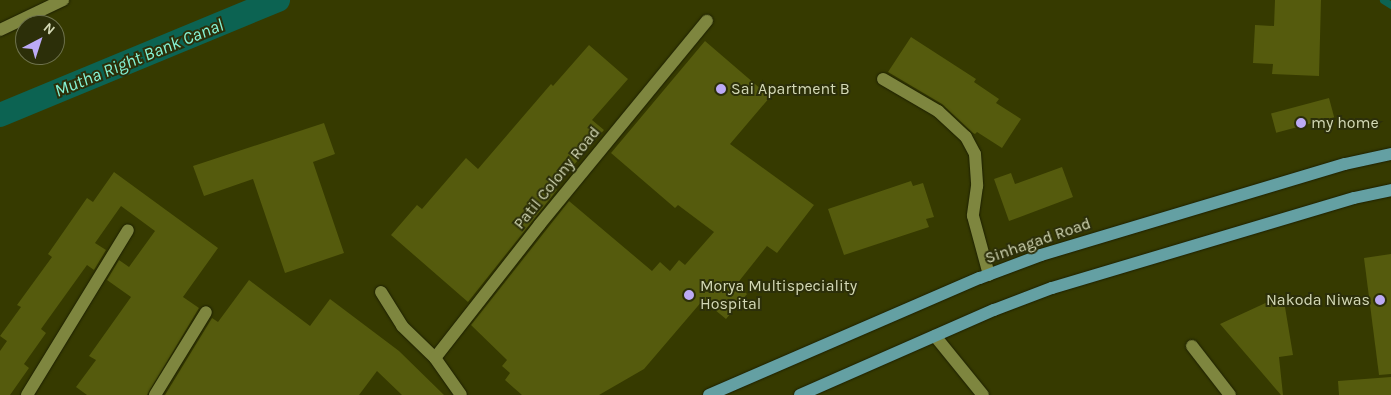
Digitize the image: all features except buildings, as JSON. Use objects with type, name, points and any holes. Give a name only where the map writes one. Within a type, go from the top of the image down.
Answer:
[{"type":"main road","name":"Sinhagad Road","points":[[709,395],[989,275],[1051,252],[1345,164],[1391,154]]},
{"type":"main road","points":[[800,395],[994,310],[1052,288],[1354,198],[1391,190]]},
{"type":"street","points":[[0,30],[63,0]]},
{"type":"street","name":"Patil Colony Road","points":[[435,358],[540,224],[706,21]]},
{"type":"street","points":[[883,79],[938,111],[966,137],[975,154],[977,186],[973,216],[989,275]]},
{"type":"street","points":[[27,395],[128,230]]},
{"type":"street","points":[[381,292],[402,326],[435,358],[461,395]]},
{"type":"street","points":[[155,395],[206,312]]},
{"type":"street","points":[[935,336],[983,395]]},
{"type":"street","points":[[1192,346],[1230,395]]},
{"type":"waterway","name":"Mutha Right Bank Canal","points":[[0,115],[278,0]]},
{"type":"waterway","points":[[1383,0],[1391,5]]},
{"type":"place","name":"Sai Apartment B","points":[[721,89]]},
{"type":"place","name":"my home","points":[[1301,123]]},
{"type":"place","name":"Morya Multispeciality Hospital","points":[[689,295]]},
{"type":"place","name":"Nakoda Niwas","points":[[1380,300]]}]
